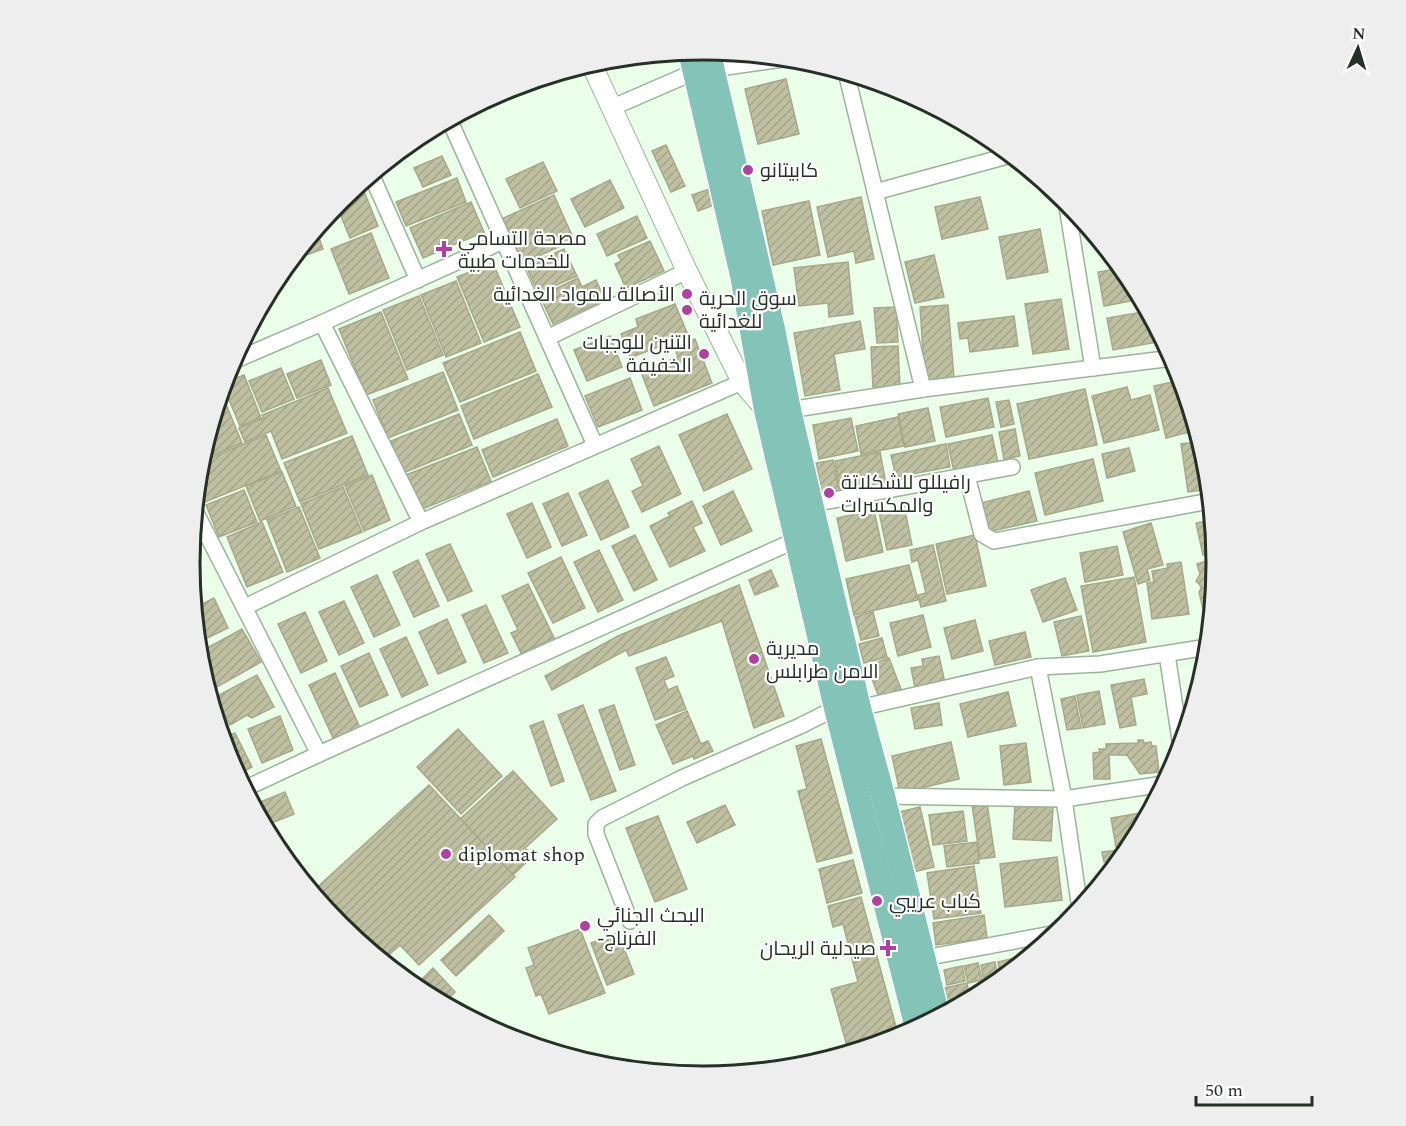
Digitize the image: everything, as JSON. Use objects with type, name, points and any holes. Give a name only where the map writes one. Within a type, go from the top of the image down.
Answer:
[{"type":"main road","points":[[701,60],[766,410],[796,540],[848,708],[883,796],[936,1008]]},
{"type":"main road","points":[[701,60],[773,329],[789,410],[812,504],[848,708],[915,1019]]},
{"type":"street","points":[[611,108],[701,60]]},
{"type":"street","points":[[595,72],[687,271],[742,382],[766,410]]},
{"type":"street","points":[[848,82],[923,389]]},
{"type":"street","points":[[452,127],[595,445]]},
{"type":"street","points":[[875,192],[1000,158]]},
{"type":"street","points":[[375,182],[418,280]]},
{"type":"street","points":[[1069,218],[1093,368]]},
{"type":"street","points":[[245,356],[503,241]]},
{"type":"street","points":[[547,338],[687,271]]},
{"type":"street","points":[[322,323],[421,522]]},
{"type":"street","points":[[789,410],[923,389],[1163,359]]},
{"type":"street","points":[[245,608],[421,522],[742,382]]},
{"type":"street","points":[[812,504],[1012,467]]},
{"type":"street","points":[[967,476],[982,534],[994,541],[1202,502]]},
{"type":"street","points":[[202,524],[319,754]]},
{"type":"street","points":[[252,785],[796,540]]},
{"type":"street","points":[[630,921],[596,834],[596,824],[602,818],[682,778],[800,726],[848,708],[1038,667],[1100,664],[1198,649]]},
{"type":"street","points":[[1167,654],[1178,728]]},
{"type":"street","points":[[1038,667],[1064,799],[1078,898]]},
{"type":"street","points":[[883,796],[1064,799],[1154,786]]},
{"type":"street","points":[[924,958],[1040,936]]},
{"type":"building","points":[[786,79],[799,134],[758,144],[745,89]]},
{"type":"building","points":[[666,145],[685,186],[671,192],[652,151]]},
{"type":"building","points":[[442,156],[451,175],[423,187],[414,168]]},
{"type":"building","points":[[543,162],[557,191],[520,208],[506,179]]},
{"type":"building","points":[[457,178],[466,202],[406,226],[396,202]]},
{"type":"building","points":[[610,180],[624,208],[585,227],[571,199]]},
{"type":"building","points":[[716,187],[722,202],[698,211],[692,195]]},
{"type":"building","points":[[364,191],[378,226],[350,238],[340,214]]},
{"type":"building","points":[[554,195],[574,240],[517,266],[497,221]]},
{"type":"building","points":[[861,197],[874,259],[856,263],[854,251],[828,257],[817,207]]},
{"type":"building","points":[[980,197],[988,229],[942,239],[935,207]]},
{"type":"building","points":[[809,201],[820,255],[773,265],[762,211]]},
{"type":"building","points":[[471,202],[484,232],[423,258],[410,228]]},
{"type":"building","points":[[637,216],[647,238],[607,256],[597,234]]},
{"type":"building","points":[[1040,229],[1048,272],[1007,279],[999,237]]},
{"type":"building","points":[[371,233],[389,278],[349,294],[331,249]]},
{"type":"building","points":[[319,238],[323,249],[305,255]]},
{"type":"building","points":[[650,241],[664,271],[626,288],[615,264],[621,261],[618,255]]},
{"type":"building","points":[[564,249],[577,276],[538,293],[526,266]]},
{"type":"building","points":[[934,255],[944,297],[915,303],[905,262]]},
{"type":"building","points":[[848,262],[853,314],[829,317],[828,303],[799,306],[794,268]]},
{"type":"building","points":[[493,263],[520,327],[484,342],[457,277]]},
{"type":"building","points":[[1111,270],[1132,301],[1104,306],[1098,272]]},
{"type":"building","points":[[578,278],[582,287],[596,280],[605,300],[553,324],[540,296]]},
{"type":"building","points":[[456,281],[481,343],[446,357],[421,295]]},
{"type":"building","points":[[419,296],[443,355],[407,370],[383,310]]},
{"type":"building","points":[[1061,299],[1069,349],[1033,354],[1025,304]]},
{"type":"building","points":[[675,304],[688,335],[630,358],[621,334],[638,327],[636,319]]},
{"type":"building","points":[[948,305],[954,378],[925,380],[920,307]]},
{"type":"building","points":[[896,307],[898,342],[877,343],[874,308]]},
{"type":"building","points":[[381,312],[408,379],[366,395],[339,329]]},
{"type":"building","points":[[1139,312],[1155,343],[1113,350],[1107,318]]},
{"type":"building","points":[[1014,316],[1018,346],[970,352],[968,338],[960,339],[958,323]]},
{"type":"building","points":[[860,321],[865,349],[834,354],[840,390],[805,396],[794,333]]},
{"type":"building","points":[[520,332],[536,371],[460,402],[443,363]]},
{"type":"building","points":[[610,336],[622,367],[587,381],[574,350]]},
{"type":"building","points":[[695,339],[712,383],[654,406],[641,372],[678,357],[674,347]]},
{"type":"building","points":[[898,346],[900,387],[873,387],[871,347]]},
{"type":"building","points":[[321,360],[331,385],[297,398],[287,374]]},
{"type":"building","points":[[281,368],[294,399],[262,412],[249,381]]},
{"type":"building","points":[[443,372],[458,410],[388,438],[373,400]]},
{"type":"building","points":[[538,374],[552,407],[474,439],[461,406]]},
{"type":"building","points":[[244,375],[261,418],[240,426],[228,398],[235,378]]},
{"type":"building","points":[[630,378],[642,410],[598,427],[585,396]]},
{"type":"building","points":[[1172,382],[1189,432],[1166,438],[1154,386]]},
{"type":"building","points":[[1127,387],[1131,400],[1150,395],[1159,430],[1104,443],[1092,396]]},
{"type":"building","points":[[328,388],[347,433],[282,459],[271,431],[245,442],[239,428],[264,418],[262,415]]},
{"type":"building","points":[[1085,389],[1097,445],[1029,459],[1017,404]]},
{"type":"building","points":[[988,398],[994,427],[946,437],[940,407]]},
{"type":"building","points":[[1009,400],[1014,424],[1001,427],[996,402]]},
{"type":"building","points":[[226,404],[242,443],[213,455],[217,433]]},
{"type":"building","points":[[928,408],[935,441],[905,447],[898,414]]},
{"type":"building","points":[[459,414],[472,445],[403,473],[391,441]]},
{"type":"building","points":[[727,414],[752,469],[704,491],[679,435]]},
{"type":"building","points":[[898,417],[904,446],[861,454],[856,426]]},
{"type":"building","points":[[851,418],[858,451],[819,459],[813,425]]},
{"type":"building","points":[[557,419],[568,446],[493,477],[482,450]]},
{"type":"building","points":[[1015,429],[1020,456],[1004,459],[999,432]]},
{"type":"building","points":[[266,435],[281,471],[203,503],[212,457]]},
{"type":"building","points":[[992,435],[998,463],[954,472],[948,444]]},
{"type":"building","points":[[352,436],[368,475],[300,502],[284,463]]},
{"type":"building","points":[[1191,443],[1201,490],[1188,492],[1181,444]]},
{"type":"building","points":[[946,444],[950,467],[896,477],[891,455]]},
{"type":"building","points":[[659,446],[681,494],[642,512],[632,491],[643,486],[631,459]]},
{"type":"building","points":[[477,447],[491,481],[420,510],[406,475]]},
{"type":"building","points":[[1129,448],[1135,471],[1107,478],[1102,454]]},
{"type":"building","points":[[880,452],[886,484],[841,493],[835,461]]},
{"type":"building","points":[[1093,459],[1103,501],[1045,515],[1035,473]]},
{"type":"building","points":[[833,460],[840,495],[823,499],[816,463]]},
{"type":"building","points":[[282,472],[296,506],[260,521],[246,486]]},
{"type":"building","points":[[372,475],[390,520],[364,531],[345,486]]},
{"type":"building","points":[[608,480],[629,527],[601,540],[579,493]]},
{"type":"building","points":[[343,487],[362,532],[319,549],[301,504]]},
{"type":"building","points":[[244,490],[257,522],[219,537],[206,505]]},
{"type":"building","points":[[733,491],[752,531],[721,545],[703,506]]},
{"type":"building","points":[[1029,491],[1037,521],[987,532],[981,503]]},
{"type":"building","points":[[568,493],[587,535],[562,546],[543,504]]},
{"type":"building","points":[[692,501],[702,523],[693,527],[705,551],[670,567],[650,526],[670,516],[668,513]]},
{"type":"building","points":[[532,503],[551,547],[527,558],[507,514]]},
{"type":"building","points":[[904,506],[912,545],[887,550],[879,512]]},
{"type":"building","points":[[299,507],[320,558],[287,572],[267,520]]},
{"type":"building","points":[[874,510],[883,552],[846,561],[837,518]]},
{"type":"building","points":[[1204,521],[1206,554],[1203,555],[1196,523]]},
{"type":"building","points":[[262,522],[283,572],[247,587],[227,537]]},
{"type":"building","points":[[1151,523],[1163,565],[1147,569],[1150,580],[1138,584],[1123,532]]},
{"type":"building","points":[[635,535],[657,580],[634,591],[612,546]]},
{"type":"building","points":[[975,535],[986,586],[947,594],[936,544]]},
{"type":"building","points":[[450,544],[472,591],[448,601],[426,554]]},
{"type":"building","points":[[933,545],[946,601],[921,607],[918,595],[926,593],[918,560],[912,562],[910,550]]},
{"type":"building","points":[[1117,546],[1123,575],[1085,582],[1080,553]]},
{"type":"building","points":[[599,550],[623,600],[598,612],[574,562]]},
{"type":"building","points":[[561,557],[585,608],[553,623],[528,573]]},
{"type":"building","points":[[418,560],[439,606],[414,617],[393,572]]},
{"type":"building","points":[[1206,561],[1204,612],[1199,592],[1201,588],[1196,581],[1200,574],[1197,564]]},
{"type":"building","points":[[1181,562],[1189,614],[1152,619],[1147,583],[1154,582],[1152,571],[1168,568],[1167,564]]},
{"type":"building","points":[[909,565],[918,600],[854,615],[846,579]]},
{"type":"building","points":[[771,570],[778,586],[755,595],[749,580]]},
{"type":"building","points":[[377,575],[400,625],[374,637],[351,587]]},
{"type":"building","points":[[1134,577],[1146,642],[1093,652],[1081,586]]},
{"type":"building","points":[[1065,578],[1077,610],[1043,622],[1031,590]]},
{"type":"building","points":[[528,584],[554,638],[521,653],[511,633],[518,630],[502,596]]},
{"type":"building","points":[[739,585],[784,716],[754,728],[722,621],[629,656],[626,650],[552,690],[545,676],[618,636]]},
{"type":"building","points":[[214,598],[228,628],[206,639],[202,604]]},
{"type":"building","points":[[344,601],[364,643],[339,655],[319,612]]},
{"type":"building","points":[[486,605],[508,653],[484,663],[462,615]]},
{"type":"building","points":[[305,612],[327,661],[301,673],[278,624]]},
{"type":"building","points":[[873,612],[879,636],[861,640],[855,617]]},
{"type":"building","points":[[923,615],[931,647],[898,656],[890,623]]},
{"type":"building","points":[[1081,616],[1089,651],[1062,656],[1054,622]]},
{"type":"building","points":[[447,619],[466,662],[438,674],[419,632]]},
{"type":"building","points":[[975,620],[983,651],[952,659],[944,628]]},
{"type":"building","points":[[242,629],[261,662],[216,688],[208,648]]},
{"type":"building","points":[[1025,632],[1031,657],[995,665],[989,641]]},
{"type":"building","points":[[406,637],[428,685],[402,697],[380,649]]},
{"type":"building","points":[[882,638],[887,657],[864,663],[859,644]]},
{"type":"building","points":[[369,653],[388,695],[360,707],[341,666]]},
{"type":"building","points":[[939,656],[945,683],[915,688],[911,668],[923,666],[922,659]]},
{"type":"building","points":[[666,657],[674,676],[664,680],[668,690],[677,686],[686,709],[655,720],[636,668]]},
{"type":"building","points":[[889,658],[901,689],[879,697],[867,666]]},
{"type":"building","points":[[335,673],[360,728],[334,740],[309,685]]},
{"type":"building","points":[[257,675],[274,707],[252,718],[247,715],[230,725],[218,696]]},
{"type":"building","points":[[1144,679],[1147,694],[1131,697],[1136,725],[1120,728],[1111,685]]},
{"type":"building","points":[[1099,691],[1105,724],[1083,728],[1077,695]]},
{"type":"building","points":[[1008,692],[1016,726],[968,737],[960,704]]},
{"type":"building","points":[[1075,696],[1081,728],[1067,730],[1061,699]]},
{"type":"building","points":[[939,703],[942,725],[915,729],[911,708]]},
{"type":"building","points":[[583,705],[616,791],[591,800],[558,715]]},
{"type":"building","points":[[614,705],[635,765],[620,770],[599,710]]},
{"type":"building","points":[[687,711],[701,744],[708,741],[713,751],[673,764],[656,725]]},
{"type":"building","points":[[280,716],[293,750],[262,763],[248,729]]},
{"type":"building","points":[[543,721],[564,781],[551,786],[530,726]]},
{"type":"building","points":[[458,729],[502,776],[461,814],[417,767]]},
{"type":"building","points":[[235,733],[252,767],[245,771],[238,755],[231,735]]},
{"type":"building","points":[[821,739],[852,853],[817,862],[798,791],[807,789],[796,746]]},
{"type":"building","points":[[1138,740],[1143,740],[1144,743],[1151,742],[1152,746],[1156,746],[1159,772],[1140,774],[1127,755],[1109,755],[1110,779],[1094,779],[1093,753],[1100,752],[1099,749],[1106,749],[1106,744],[1138,743]]},
{"type":"building","points":[[951,742],[959,779],[900,793],[892,756]]},
{"type":"building","points":[[1026,743],[1031,782],[1004,785],[1000,746]]},
{"type":"building","points":[[513,771],[557,819],[525,848],[533,856],[513,875],[460,819]]},
{"type":"building","points":[[429,785],[515,877],[419,965],[400,945],[389,955],[347,919],[318,886]]},
{"type":"building","points":[[285,792],[294,814],[273,823],[261,802]]},
{"type":"building","points":[[987,803],[995,857],[980,859],[972,805]]},
{"type":"building","points":[[725,805],[735,825],[697,843],[687,822]]},
{"type":"building","points":[[1015,805],[1053,807],[1051,841],[1013,839]]},
{"type":"building","points":[[920,807],[934,867],[913,872],[899,812]]},
{"type":"building","points":[[963,811],[967,841],[933,845],[929,815]]},
{"type":"building","points":[[1140,813],[1118,847],[1116,847],[1111,818]]},
{"type":"building","points":[[658,816],[687,889],[655,902],[626,828]]},
{"type":"building","points":[[977,842],[979,863],[947,867],[944,846]]},
{"type":"building","points":[[1115,851],[1107,862],[1104,862],[1102,852]]},
{"type":"building","points":[[1057,857],[1062,900],[1005,907],[1000,864]]},
{"type":"building","points":[[853,860],[862,893],[827,903],[819,869]]},
{"type":"building","points":[[974,866],[981,913],[934,919],[927,873]]},
{"type":"building","points":[[861,897],[896,1027],[847,1045],[831,989],[858,982],[843,924],[833,927],[828,906]]},
{"type":"building","points":[[489,915],[504,931],[456,976],[441,960]]},
{"type":"building","points":[[984,915],[987,938],[936,945],[933,923]]},
{"type":"building","points":[[580,929],[605,993],[549,1014],[541,994],[536,996],[526,968],[534,965],[528,948]]},
{"type":"building","points":[[618,933],[634,974],[607,985],[591,943]]},
{"type":"building","points":[[1014,958],[999,969],[998,962]]},
{"type":"building","points":[[995,962],[997,971],[984,980],[981,965]]},
{"type":"building","points":[[978,963],[982,980],[968,983],[964,966]]},
{"type":"building","points":[[962,966],[965,981],[947,985],[944,970]]},
{"type":"building","points":[[433,968],[455,992],[449,998],[422,979]]},
{"type":"building","points":[[967,983],[968,990],[947,1003],[944,988]]},
{"type":"place","name":"كابيتانو","points":[[748,170]]},
{"type":"place","name":"مصحة التسامي للخدمات طبية","points":[[444,249]]},
{"type":"place","name":"الأصالة للمواد الغدائية","points":[[687,294]]},
{"type":"place","name":"سوق الحرية للغدائية","points":[[687,310]]},
{"type":"place","name":"التنين للوجبات الخفيفة","points":[[704,354]]},
{"type":"place","name":"رافيللو للشكلاتة والمكسرات","points":[[829,493]]},
{"type":"place","name":"مديرية الامن طرابلس","points":[[754,659]]},
{"type":"place","name":"diplomat shop","points":[[446,854]]},
{"type":"place","name":"كباب عريبي","points":[[877,901]]},
{"type":"place","name":"البحث الجنائي -الفرناج","points":[[585,926]]},
{"type":"place","name":"صيدلية الريحان","points":[[888,948]]}]
